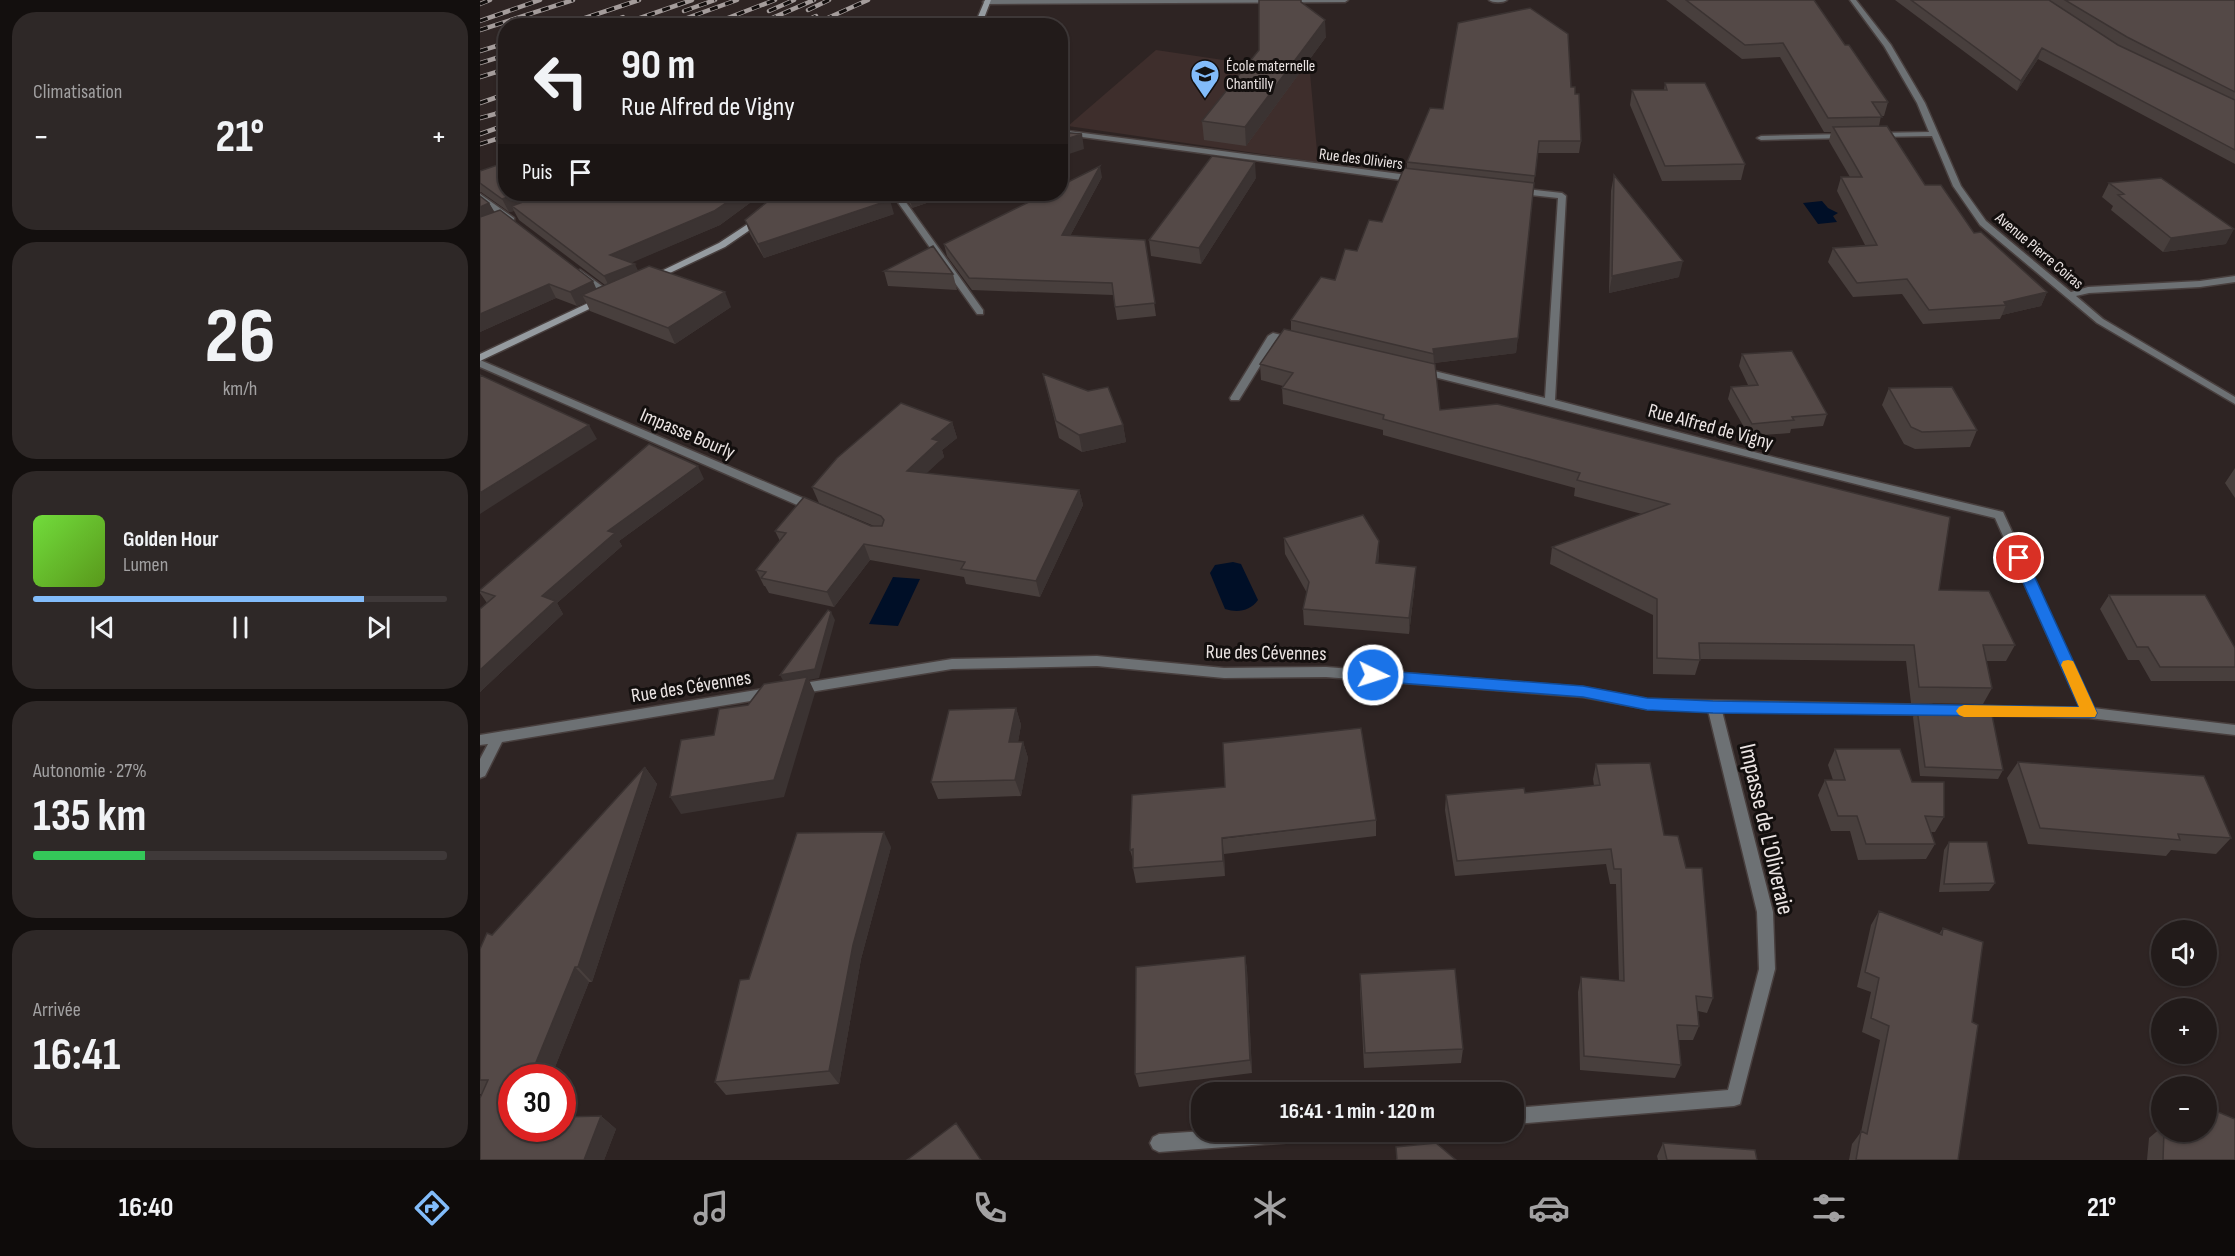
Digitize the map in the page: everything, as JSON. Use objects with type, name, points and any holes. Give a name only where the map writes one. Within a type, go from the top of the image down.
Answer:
[{"type":"street","points":[[980,18],[987,1],[1345,0]]},
{"type":"street","points":[[1492,0],[1504,0]]},
{"type":"street","name":"Avenue Pierre Coiras","points":[[1853,0],[1893,54],[1921,103],[1957,186],[1983,223],[2100,321],[2235,401]]},
{"type":"street","name":"Rue des Oliviers","points":[[1068,133],[1421,180]]},
{"type":"street","points":[[1864,136],[1935,134]]},
{"type":"street","points":[[1761,138],[1853,136]]},
{"type":"street","points":[[1503,189],[1562,196],[1550,402]]},
{"type":"street","points":[[480,197],[503,220],[516,224]]},
{"type":"street","points":[[901,201],[980,312]]},
{"type":"street","points":[[642,282],[685,264],[743,234],[767,213]]},
{"type":"street","points":[[503,220],[517,214]]},
{"type":"street","points":[[570,265],[610,296]]},
{"type":"street","points":[[2071,295],[2088,290],[2200,284],[2235,279]]},
{"type":"street","points":[[480,360],[621,291]]},
{"type":"street","points":[[1235,398],[1274,336],[1308,344]]},
{"type":"street","name":"Impasse Bourly","points":[[480,360],[828,513]]},
{"type":"street","name":"Rue Alfred de Vigny","points":[[1412,369],[1550,402],[1785,464],[1999,515],[2089,713]]},
{"type":"street","name":"Rue des Cévennes","points":[[480,740],[952,664],[1097,661],[1224,673],[1326,672],[1583,692],[1647,704],[2089,713],[2235,730]]},
{"type":"street","name":"Impasse de L'Oliveraie","points":[[1524,1115],[1734,1098],[1767,969],[1766,912],[1713,707]]},
{"type":"street","points":[[480,772],[498,737]]},
{"type":"street","points":[[1159,1143],[1191,1141]]},
{"type":"shaded area","name":"École maternelle Chantilly","points":[[1156,50],[1310,73],[1318,162],[1068,126]]},
{"type":"water","points":[[1822,201],[1828,208],[1838,213],[1833,216],[1837,222],[1818,224],[1803,203]]},
{"type":"water","points":[[1233,562],[1241,564],[1258,600],[1251,607],[1235,611],[1225,609],[1210,573],[1215,565]]},
{"type":"water","points":[[893,577],[920,579],[898,626],[869,624]]},
{"type":"building","points":[[1259,0],[1301,0],[1325,20],[1245,127],[1202,121],[1259,50]]},
{"type":"building","points":[[1686,0],[1814,0],[1845,45],[1849,45],[1888,102],[1872,102],[1882,117],[1828,118],[1783,43],[1745,45]]},
{"type":"building","points":[[1911,0],[2049,0],[2118,45],[2235,100],[2235,150],[2042,48],[2021,81]]},
{"type":"building","points":[[2065,0],[2235,0],[2235,92],[2127,37]]},
{"type":"building","points":[[1530,8],[1568,34],[1571,87],[1575,87],[1575,94],[1579,94],[1581,141],[1539,141],[1535,176],[1407,162],[1430,108],[1443,109],[1458,23]]},
{"type":"building","points":[[1665,83],[1705,83],[1745,164],[1665,166],[1632,90],[1667,90]]},
{"type":"building","points":[[1887,126],[1925,185],[1941,185],[1974,233],[1981,232],[2047,292],[2004,302],[2006,305],[1929,310],[1907,279],[1857,283],[1833,248],[1877,245],[1841,177],[1862,177],[1833,127]]},
{"type":"building","points":[[1068,133],[1082,134],[1068,138]]},
{"type":"building","points":[[1212,156],[1255,162],[1199,248],[1149,240]]},
{"type":"building","points":[[498,165],[498,196],[480,183],[480,171]]},
{"type":"building","points":[[1100,166],[1062,235],[1145,240],[1155,303],[1115,307],[1112,283],[969,278],[944,244],[1031,201],[1068,201],[1068,182]]},
{"type":"building","points":[[1404,168],[1534,183],[1518,338],[1433,349],[1434,354],[1291,320],[1321,277],[1335,280],[1345,249],[1357,251],[1369,220],[1382,222]]},
{"type":"building","points":[[1614,175],[1683,261],[1612,276]]},
{"type":"building","points":[[2161,178],[2234,229],[2171,238],[2118,195],[2124,194],[2109,183]]},
{"type":"building","points":[[480,196],[489,203],[480,207]]},
{"type":"building","points":[[525,201],[729,201],[714,211],[610,255],[635,264],[604,276],[512,206]]},
{"type":"building","points":[[887,201],[758,244],[745,220],[767,202]]},
{"type":"building","points":[[500,210],[593,281],[570,292],[549,284],[480,314],[480,217]]},
{"type":"building","points":[[933,246],[953,274],[884,271]]},
{"type":"building","points":[[649,266],[725,292],[668,328],[582,295]]},
{"type":"building","points":[[1284,329],[1435,364],[1440,410],[1497,404],[1950,517],[1939,590],[1989,591],[2015,645],[1983,645],[1992,688],[1919,687],[1914,645],[1699,643],[1700,660],[1657,658],[1657,599],[1552,547],[1669,504],[1577,480],[1580,473],[1383,419],[1384,415],[1282,388],[1293,373],[1260,364]]},
{"type":"building","points":[[1792,351],[1827,414],[1752,424],[1731,387],[1758,385],[1742,354]]},
{"type":"building","points":[[1043,374],[1088,391],[1108,387],[1123,425],[1079,435],[1056,421]]},
{"type":"building","points":[[480,375],[589,425],[480,493]]},
{"type":"building","points":[[1952,387],[1977,430],[1922,432],[1911,427],[1889,388]]},
{"type":"building","points":[[901,403],[952,422],[932,439],[939,441],[907,471],[1079,490],[1036,581],[961,569],[965,562],[864,544],[827,592],[761,578],[766,572],[756,570],[786,533],[775,531],[804,497],[871,526],[882,526],[884,520],[881,516],[812,487],[837,458]]},
{"type":"building","points":[[649,444],[698,466],[608,531],[615,533],[542,596],[555,601],[480,670],[480,609],[495,596],[480,590]]},
{"type":"building","points":[[1363,515],[1379,541],[1376,563],[1416,567],[1409,618],[1303,609],[1309,582],[1284,538]]},
{"type":"building","points":[[2109,595],[2205,595],[2235,648],[2235,667],[2160,667],[2148,647],[2137,647]]},
{"type":"building","points":[[828,610],[831,612],[815,669],[780,675]]},
{"type":"building","points":[[807,677],[774,780],[670,797],[681,740],[714,735],[719,709],[748,705],[764,684]]},
{"type":"building","points":[[1016,708],[1009,742],[1023,742],[1015,780],[931,782],[949,710]]},
{"type":"building","points":[[1917,709],[1991,710],[2003,770],[1925,767]]},
{"type":"building","points":[[1361,728],[1376,820],[1222,838],[1223,861],[1133,868],[1133,849],[1130,850],[1132,795],[1225,787],[1223,743]]},
{"type":"building","points":[[1835,749],[1900,749],[1912,782],[1944,782],[1944,817],[1925,816],[1935,844],[1866,844],[1857,816],[1838,816],[1825,780],[1845,780]]},
{"type":"building","points":[[2018,762],[2204,776],[2231,838],[2178,834],[2180,840],[2040,828]]},
{"type":"building","points":[[1650,763],[1664,835],[1678,836],[1686,868],[1702,868],[1713,998],[1696,996],[1699,1026],[1677,1025],[1681,1065],[1584,1056],[1581,977],[1624,981],[1621,869],[1614,869],[1611,849],[1457,861],[1446,795],[1524,788],[1525,793],[1600,785],[1596,764]]},
{"type":"building","points":[[645,767],[578,967],[575,967],[535,1064],[498,1064],[498,1142],[576,1142],[576,1117],[601,1116],[584,1160],[480,1160],[480,1098],[488,1080],[480,1080],[480,949],[487,933],[492,935]]},
{"type":"building","points":[[884,832],[853,945],[829,1071],[715,1082],[740,980],[749,979],[797,833]]},
{"type":"building","points":[[1949,842],[1987,842],[1995,883],[1944,884]]},
{"type":"building","points":[[1879,911],[1942,935],[1943,928],[1983,942],[1972,1022],[1978,1025],[1958,1160],[1856,1160],[1861,1131],[1867,1134],[1889,1026],[1871,1018],[1879,978],[1865,972]]},
{"type":"building","points":[[1245,956],[1250,1060],[1135,1074],[1136,967]]},
{"type":"building","points":[[1455,969],[1463,1049],[1365,1053],[1360,974]]},
{"type":"building","points":[[2217,1112],[2235,1119],[2235,1160],[2163,1160],[2164,1142],[2217,1142]]},
{"type":"building","points":[[956,1123],[981,1160],[907,1160]]},
{"type":"building","points":[[1436,1143],[1456,1160],[1397,1160],[1396,1147]]},
{"type":"building","points":[[1663,1143],[1755,1150],[1757,1160],[1667,1160]]},
{"type":"railway","points":[[480,4],[490,0]]},
{"type":"railway","points":[[480,21],[540,0]]},
{"type":"railway","points":[[517,18],[573,0]]},
{"type":"railway","points":[[585,18],[639,0]]},
{"type":"railway","points":[[640,18],[692,0]]},
{"type":"railway","points":[[684,11],[715,0]]},
{"type":"railway","points":[[687,18],[737,0]]},
{"type":"railway","points":[[728,18],[775,0]]},
{"type":"railway","points":[[769,11],[794,0]]},
{"type":"railway","points":[[772,18],[814,0]]},
{"type":"railway","points":[[808,10],[829,0]]},
{"type":"railway","points":[[828,18],[868,0]]},
{"type":"railway","points":[[812,18],[816,16]]},
{"type":"railway","points":[[480,30],[498,24]]},
{"type":"railway","points":[[480,51],[498,45]]},
{"type":"railway","points":[[480,63],[498,57]]},
{"type":"railway","points":[[480,77],[498,71]]},
{"type":"railway","points":[[480,103],[498,97]]},
{"type":"railway","points":[[480,118],[498,113]]},
{"type":"railway","points":[[480,134],[498,128]]},
{"type":"railway","points":[[480,144],[498,138]]},
{"type":"slow traffic","points":[[1964,711],[2089,713],[2068,665]]},
{"type":"place","name":"École maternelle Chantilly","points":[[1205,100]]},
{"type":"route","points":[[1373,675],[1583,692],[1647,704],[2089,713],[2019,558]]}]
